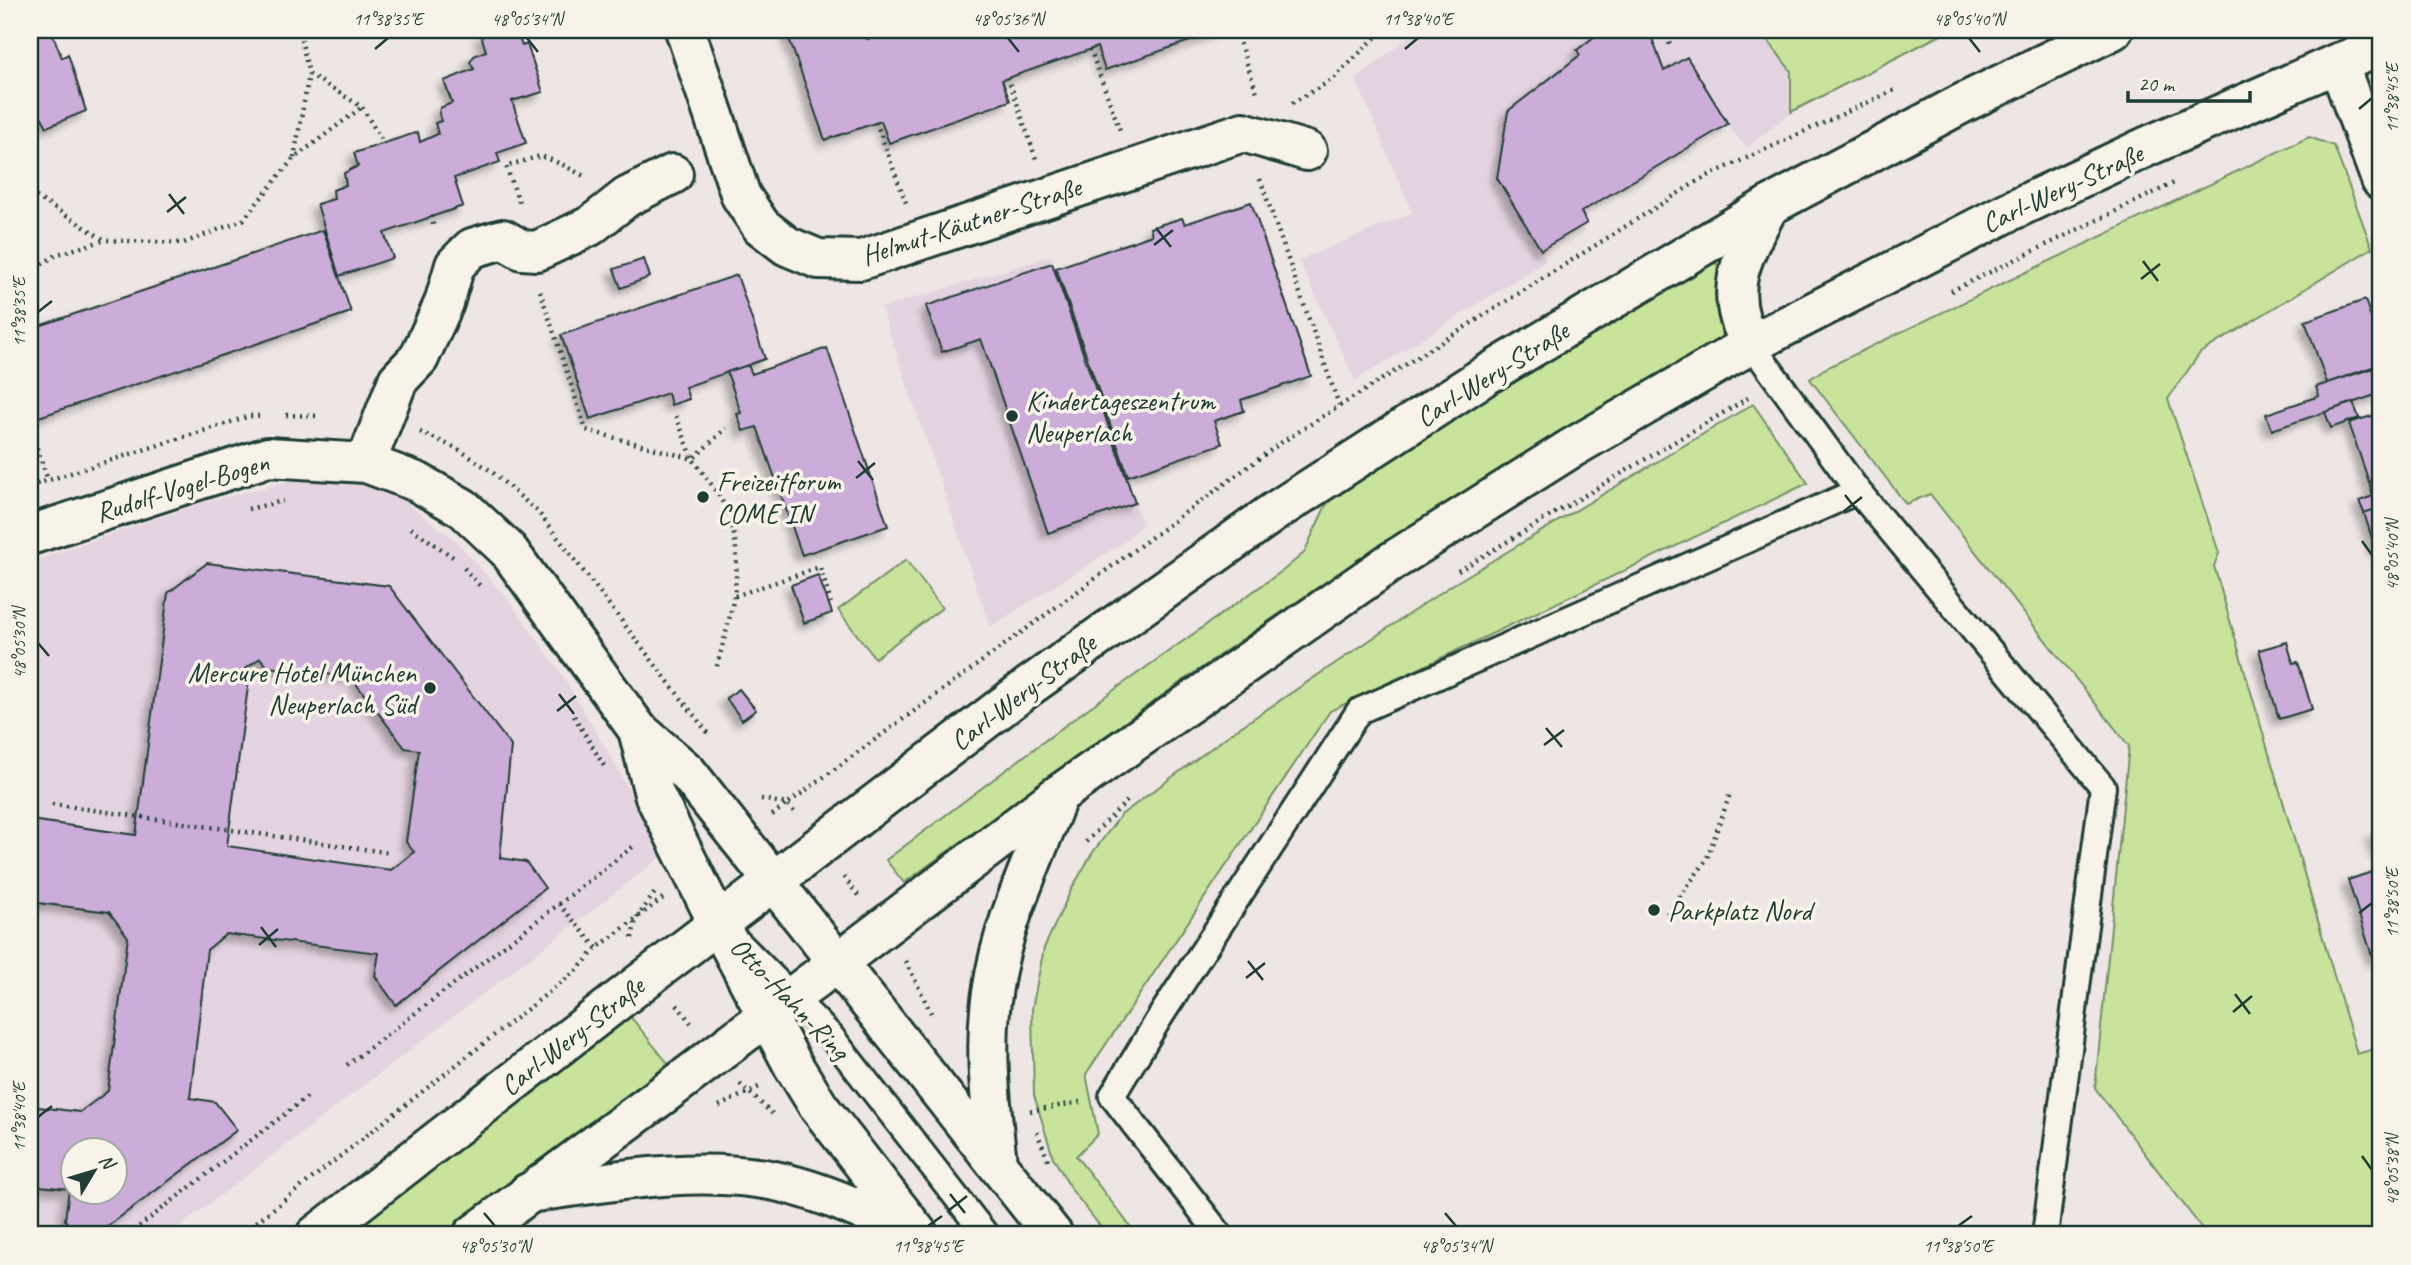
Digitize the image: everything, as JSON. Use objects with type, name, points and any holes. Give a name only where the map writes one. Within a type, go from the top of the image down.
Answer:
[{"type":"main road","name":"Helmut-Käutner-Straße","points":[[685,30],[741,196],[761,226],[787,246],[818,259],[861,260],[1255,125]]},
{"type":"main road","name":"Carl-Wery-Straße","points":[[316,1235],[1028,687],[1274,512],[1486,375],[1769,206],[1963,103],[2113,30]]},
{"type":"main road","name":"Carl-Wery-Straße","points":[[473,1235],[716,1055],[1058,795],[1391,562],[1570,449],[1751,344],[2010,211],[2146,148],[2381,47]]},
{"type":"main road","points":[[2338,64],[2381,180]]},
{"type":"main road","points":[[1255,125],[1307,151]]},
{"type":"main road","points":[[366,463],[398,380],[419,358],[443,303],[455,265],[472,248],[503,239],[522,250],[537,251],[590,226],[627,197],[673,174]]},
{"type":"main road","points":[[1751,344],[1741,327],[1736,301],[1736,274],[1769,206]]},
{"type":"main road","name":"Rudolf-Vogel-Bogen","points":[[46,529],[268,457],[366,463],[417,482],[463,508],[508,550],[638,730],[687,772],[773,881]]},
{"type":"main road","name":"Rudolf-Vogel-Bogen","points":[[638,730],[654,794],[718,923]]},
{"type":"main road","points":[[997,1163],[990,1060],[992,988],[1012,915],[1058,795]]},
{"type":"main road","name":"Otto-Hahn-Ring","points":[[773,881],[1053,1235]]},
{"type":"main road","name":"Otto-Hahn-Ring","points":[[718,923],[779,1006],[793,1065],[819,1107],[919,1235]]},
{"type":"main road","points":[[528,1193],[660,1177],[732,1175],[775,1181],[817,1193],[864,1211],[903,1235]]},
{"type":"lane","points":[[1751,344],[1858,491],[2102,787],[2045,1235]]},
{"type":"lane","points":[[1220,1235],[1112,1096],[1160,1017],[1359,711],[1858,491]]},
{"type":"lane","name":"Otto-Hahn-Ring","points":[[779,1006],[830,1035],[986,1235]]},
{"type":"path","points":[[293,159],[309,74],[299,30]]},
{"type":"path","points":[[1235,30],[1255,125],[1339,406]]},
{"type":"path","points":[[1255,125],[1332,80],[1383,30]]},
{"type":"path","points":[[1663,30],[1672,49]]},
{"type":"path","points":[[1090,49],[1134,168]]},
{"type":"path","points":[[309,74],[362,107],[382,141]]},
{"type":"path","points":[[1008,77],[1048,197]]},
{"type":"path","points":[[30,271],[58,254],[105,240],[184,243],[243,220],[293,159],[362,107]]},
{"type":"path","points":[[876,122],[920,240]]},
{"type":"path","points":[[506,166],[541,156],[627,197]]},
{"type":"path","points":[[30,193],[105,240]]},
{"type":"path","points":[[537,251],[538,284],[586,430],[693,460]]},
{"type":"path","points":[[676,416],[693,460],[724,506],[738,554],[735,596],[716,670]]},
{"type":"path","points":[[30,428],[46,529]]},
{"type":"path","points":[[693,460],[726,428]]},
{"type":"path","points":[[235,512],[286,500]]},
{"type":"path","points":[[403,523],[455,559],[488,595]]},
{"type":"path","points":[[735,596],[820,567],[831,603]]},
{"type":"path","points":[[569,706],[608,774]]},
{"type":"path","points":[[767,818],[808,786]]},
{"type":"path","points":[[1081,848],[1133,794]]},
{"type":"path","points":[[1667,914],[1706,861],[1730,794]]},
{"type":"path","points":[[52,804],[391,853]]},
{"type":"path","points":[[347,1065],[641,841]]},
{"type":"path","points":[[820,845],[882,928]]},
{"type":"path","points":[[658,888],[636,919],[631,934],[635,953],[716,1055]]},
{"type":"path","points":[[240,1235],[577,970],[597,948],[667,895]]},
{"type":"path","points":[[559,904],[597,948]]},
{"type":"path","points":[[1029,1111],[1112,1096]]},
{"type":"path","points":[[128,1235],[307,1097]]},
{"type":"path","points":[[1027,1103],[1048,1161]]},
{"type":"shaded area","points":[[1417,30],[1760,30],[1791,71],[1791,112],[1747,148],[1727,125],[1582,212],[1587,223],[1541,250],[1546,261],[1355,381],[1299,260],[1412,213],[1356,79]]},
{"type":"shaded area","name":"Kindertageszentrum Neuperlach","points":[[1051,256],[1142,524],[1124,542],[990,627],[881,308]]},
{"type":"shaded area","points":[[290,481],[355,483],[399,497],[456,541],[507,598],[558,668],[610,755],[664,855],[169,1235],[30,1235],[30,562],[198,504]]},
{"type":"green space","points":[[1760,30],[1950,30],[1791,112],[1791,71]]},
{"type":"green space","points":[[2309,137],[2334,146],[2372,248],[2200,353],[2168,399],[2219,553],[2214,566],[2357,1054],[2381,1047],[2381,1235],[2207,1235],[2095,1088],[2129,746],[1930,494],[1906,504],[1810,379],[1824,369]]},
{"type":"green space","points":[[1705,260],[1717,264],[1719,272],[1715,293],[1725,337],[1469,490],[1323,584],[1142,710],[904,883],[886,860],[1083,712],[1285,569],[1304,553],[1326,505],[1340,489]]},
{"type":"green space","points":[[1753,404],[1808,483],[1330,711],[1086,1074],[1098,1134],[1076,1156],[1137,1235],[1107,1235],[1071,1189],[1053,1157],[1034,1095],[1032,1009],[1044,948],[1071,890],[1093,852],[1121,815],[1233,732],[1452,585]]},
{"type":"green space","points":[[906,560],[942,608],[875,658],[838,610]]},
{"type":"green space","points":[[626,1011],[670,1066],[453,1235],[338,1235]]},
{"type":"building","points":[[30,30],[51,30],[62,58],[68,54],[86,111],[47,127],[41,116],[30,120]]},
{"type":"building","points":[[495,30],[516,30],[522,46],[527,44],[543,92],[512,101],[526,143],[497,153],[500,162],[454,178],[463,206],[384,233],[393,258],[339,276],[317,204],[334,199],[333,190],[346,185],[344,173],[358,166],[354,153],[418,132],[420,142],[438,134],[435,123],[441,121],[440,108],[452,103],[444,81],[474,69],[470,62],[474,56],[486,51],[481,35]]},
{"type":"building","points":[[786,30],[864,30],[867,39],[895,30],[1222,30],[1105,70],[1097,47],[1002,80],[1010,101],[889,143],[881,121],[825,140]]},
{"type":"building","points":[[1603,30],[1649,30],[1664,71],[1687,57],[1728,124],[1581,212],[1587,223],[1541,250],[1497,178],[1508,111],[1580,55],[1577,50]]},
{"type":"building","points":[[1251,202],[1311,376],[1241,400],[1244,411],[1214,421],[1222,444],[1128,476],[1056,268],[1152,235],[1150,228],[1182,218],[1185,224]]},
{"type":"building","points":[[323,230],[351,312],[36,418],[30,401],[30,329]]},
{"type":"building","points":[[644,259],[650,277],[621,288],[614,269]]},
{"type":"building","points":[[1052,263],[1135,503],[1048,533],[981,339],[942,352],[926,306]]},
{"type":"building","points":[[737,275],[765,359],[685,387],[689,399],[671,405],[668,393],[590,419],[561,335]]},
{"type":"building","points":[[2365,300],[2381,347],[2381,364],[2327,383],[2305,321]]},
{"type":"building","points":[[827,348],[888,526],[802,555],[757,427],[743,431],[737,414],[741,413],[727,372],[748,365],[752,374]]},
{"type":"building","points":[[2373,368],[2381,393],[2272,430],[2266,414],[2319,396],[2316,387]]},
{"type":"building","points":[[2353,402],[2359,418],[2331,428],[2325,412]]},
{"type":"building","points":[[2381,413],[2381,478],[2369,482],[2349,423]]},
{"type":"building","points":[[2381,478],[2381,507],[2364,513],[2359,501],[2373,496],[2369,482]]},
{"type":"building","points":[[2381,507],[2381,549],[2376,551],[2364,513]]},
{"type":"building","points":[[207,563],[389,586],[511,746],[500,858],[526,862],[545,888],[396,1005],[375,976],[379,953],[226,934],[207,950],[190,1098],[215,1102],[237,1130],[96,1235],[76,1235],[65,1220],[67,1206],[130,1206],[130,1136],[60,1136],[60,1188],[30,1185],[30,1106],[80,1112],[108,1091],[128,937],[109,912],[30,902],[30,820],[136,835],[168,593]],"holes":[[[260,658],[268,667],[359,678],[357,685],[405,748],[419,750],[406,842],[414,852],[391,870],[227,846],[249,679],[244,670]]]},
{"type":"building","points":[[818,575],[832,613],[804,623],[791,585]]},
{"type":"building","points":[[2287,642],[2293,663],[2298,662],[2312,709],[2279,719],[2259,650]]},
{"type":"building","points":[[739,689],[756,710],[742,720],[726,698]]},
{"type":"building","points":[[2381,832],[2381,852],[2378,853],[2372,834]]},
{"type":"building","points":[[2381,869],[2381,956],[2373,959],[2348,880]]},
{"type":"place","name":"Kindertageszentrum Neuperlach","points":[[1012,416]]},
{"type":"place","name":"Freizeitforum COME IN","points":[[703,497]]},
{"type":"place","name":"Mercure Hotel München Neuperlach Süd","points":[[430,688]]},
{"type":"place","name":"Parkplatz Nord","points":[[1654,910]]}]
